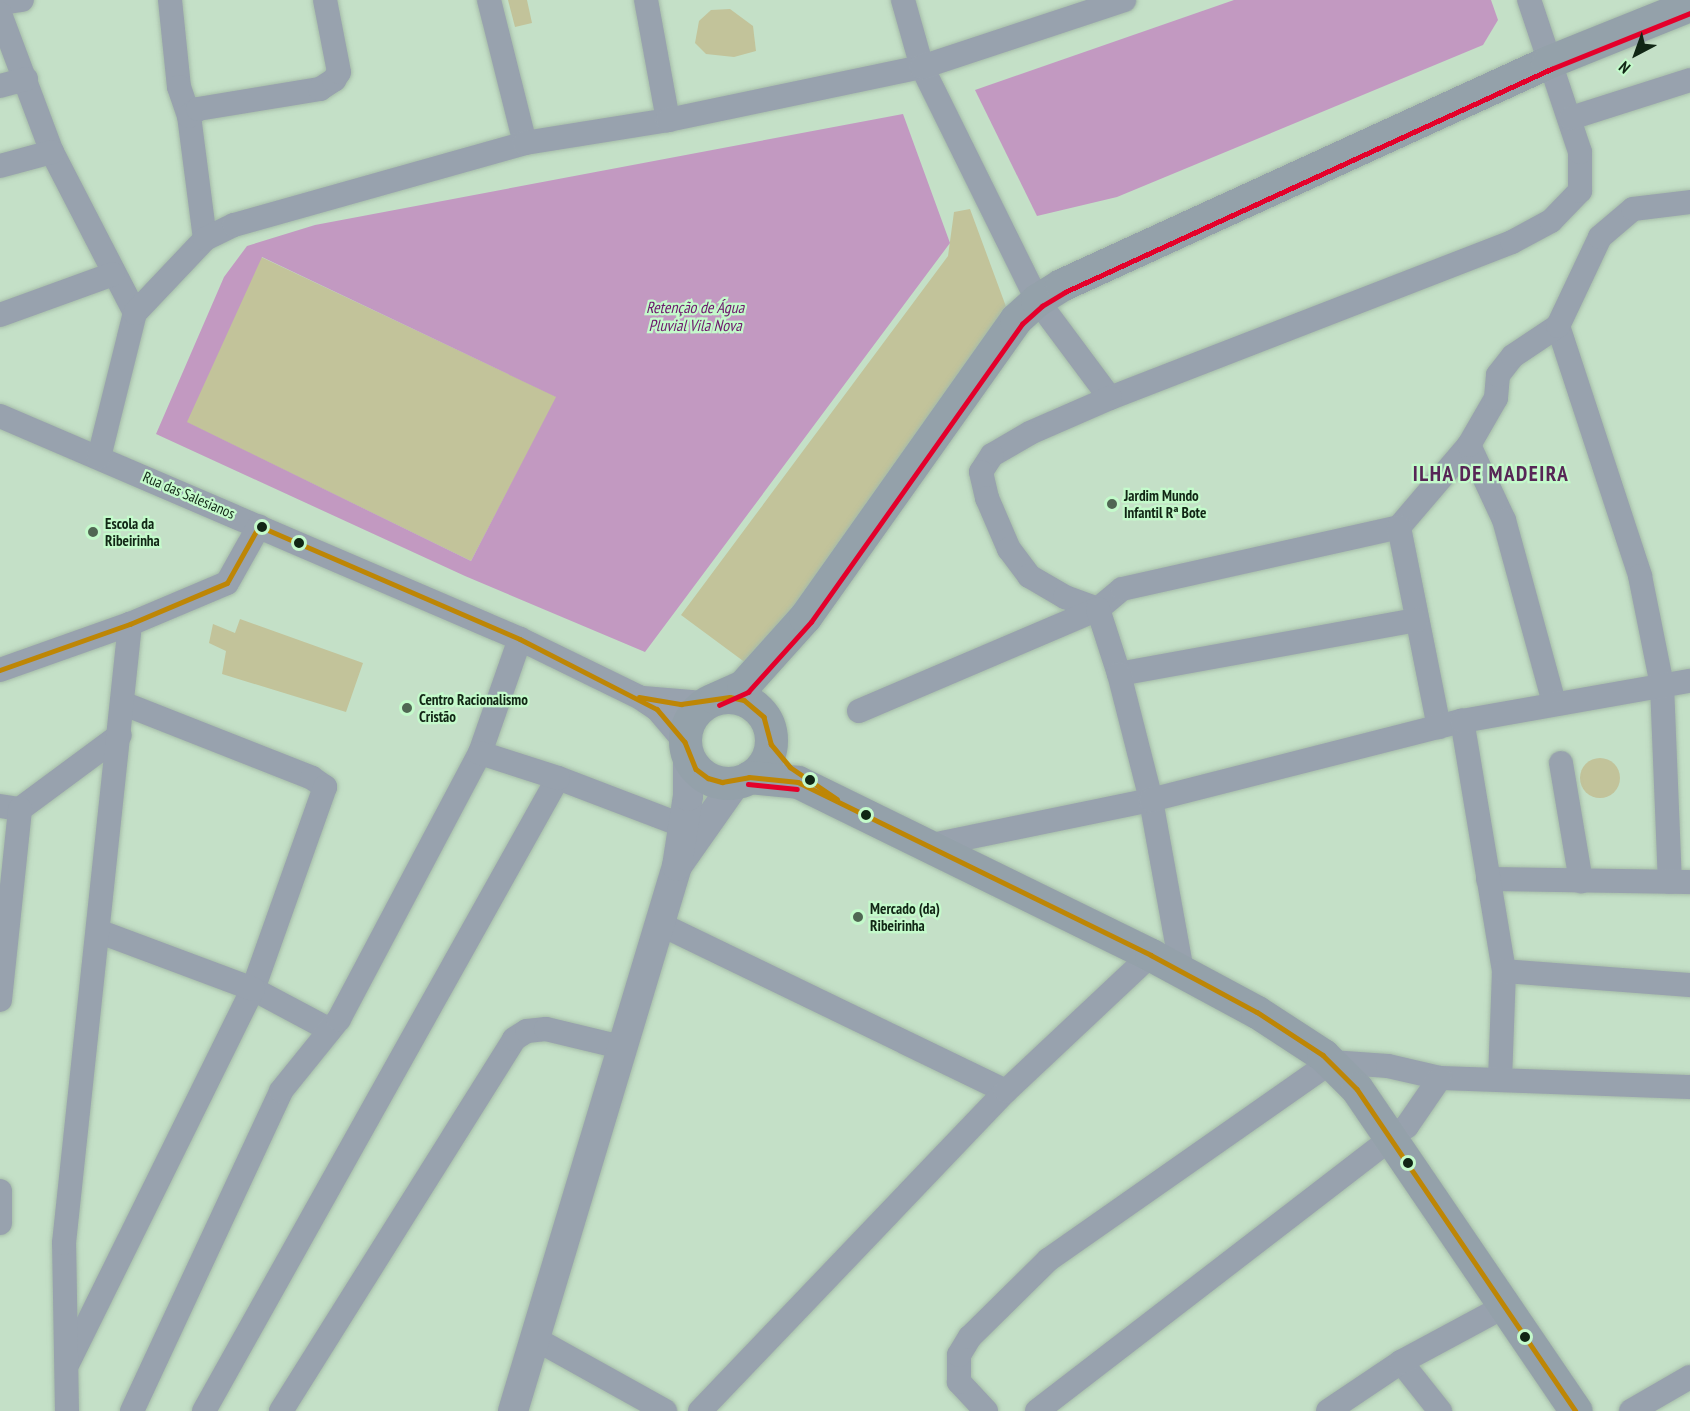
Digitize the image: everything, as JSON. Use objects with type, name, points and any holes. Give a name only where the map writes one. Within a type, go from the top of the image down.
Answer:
[{"type":"main road","points":[[1576,1411],[1358,1089],[1331,1062],[1257,1012],[1182,971],[798,782],[708,778],[687,749],[686,727],[710,701],[743,686],[805,617],[1016,319],[1037,300],[1061,285],[1548,62],[1690,5]]},
{"type":"main road","points":[[743,780],[768,757],[765,697],[772,678],[787,657],[805,617]]},
{"type":"main road","points":[[710,701],[744,699],[802,778],[865,816]]},
{"type":"street","points":[[0,3],[22,0]]},
{"type":"street","points":[[170,0],[179,87],[189,116],[205,239]]},
{"type":"street","points":[[189,116],[198,109],[320,90],[334,80],[339,72],[325,0]]},
{"type":"street","points":[[489,0],[525,143]]},
{"type":"street","points":[[646,0],[668,120]]},
{"type":"street","points":[[903,0],[922,67],[1037,300],[1110,398]]},
{"type":"street","points":[[99,457],[135,313],[205,239],[234,225],[525,143],[668,120],[922,67],[1124,0]]},
{"type":"street","points":[[1098,609],[1065,597],[1029,576],[1009,549],[987,498],[981,472],[992,455],[1030,433],[1110,398],[1490,251],[1551,221],[1580,190],[1580,152],[1571,118],[1548,62],[1529,0]]},
{"type":"street","points":[[0,14],[52,152],[135,313]]},
{"type":"street","points":[[0,86],[26,79]]},
{"type":"street","points":[[1571,118],[1690,80]]},
{"type":"street","points":[[0,166],[52,152]]},
{"type":"street","points":[[860,711],[1098,609],[1122,589],[1400,527],[1469,446],[1496,398],[1498,375],[1513,356],[1558,326],[1600,237],[1633,209],[1690,202]]},
{"type":"street","points":[[0,315],[113,274]]},
{"type":"street","points":[[1488,879],[1680,882],[1662,685],[1640,576],[1558,326]]},
{"type":"street","name":"Rua das Salesianos","points":[[0,416],[520,639],[639,698],[657,710],[687,749]]},
{"type":"street","points":[[1469,446],[1503,520],[1554,704]]},
{"type":"street","points":[[0,670],[130,624],[227,583],[259,526]]},
{"type":"street","points":[[1400,527],[1416,620],[1451,724],[1488,879],[1504,971],[1500,1080]]},
{"type":"street","points":[[1098,609],[1119,674],[1150,800],[1182,971]]},
{"type":"street","points":[[1119,674],[1416,620]]},
{"type":"street","points":[[67,1411],[64,1243],[120,735],[130,624]]},
{"type":"street","points":[[132,1411],[281,1091],[330,1030],[480,753],[520,639]]},
{"type":"street","points":[[927,846],[1150,800],[1451,724],[1690,681]]},
{"type":"street","name":"Rua das Salesianos","points":[[639,698],[710,701]]},
{"type":"street","points":[[66,1368],[253,989],[324,800],[325,788],[312,778],[122,703]]},
{"type":"street","points":[[0,1000],[10,808],[120,735]]},
{"type":"street","points":[[513,1411],[677,866],[684,826],[687,749]]},
{"type":"street","points":[[480,753],[558,778],[684,826]]},
{"type":"street","points":[[1561,763],[1581,881]]},
{"type":"street","points":[[204,1411],[558,778]]},
{"type":"street","points":[[677,866],[743,780]]},
{"type":"street","points":[[660,924],[1006,1092]]},
{"type":"street","points":[[98,931],[253,989],[330,1030]]},
{"type":"street","points":[[700,1411],[1006,1092],[1151,955]]},
{"type":"street","points":[[1504,971],[1690,986]]},
{"type":"street","points":[[280,1411],[514,1039],[527,1031],[546,1029],[621,1047]]},
{"type":"street","points":[[986,1411],[959,1382],[959,1355],[970,1337],[1048,1260],[1331,1062],[1388,1066],[1440,1078],[1690,1087]]},
{"type":"street","points":[[1037,1411],[1391,1138],[1420,1111],[1440,1078]]},
{"type":"street","points":[[0,1191],[0,1223]]},
{"type":"street","points":[[1328,1411],[1401,1362],[1505,1306]]},
{"type":"street","points":[[534,1338],[665,1411]]},
{"type":"street","points":[[1401,1362],[1430,1408]]},
{"type":"street","points":[[1631,1411],[1690,1377]]},
{"type":"green space","points":[[508,0],[527,0],[532,23],[515,27]]},
{"type":"green space","points":[[730,9],[753,26],[756,51],[734,57],[706,54],[695,43],[699,21],[711,10]]},
{"type":"green space","points":[[970,209],[1008,312],[754,669],[681,615],[948,256],[954,212]]},
{"type":"green space","points":[[261,257],[557,397],[471,561],[186,422]]},
{"type":"green space","points":[[240,619],[363,663],[346,712],[222,674],[226,651],[209,643],[213,624],[235,633]]},
{"type":"green space","points":[[1600,758],[1614,764],[1620,778],[1614,792],[1600,798],[1586,792],[1580,778],[1586,764]]},
{"type":"water","points":[[1234,0],[1491,0],[1498,20],[1483,45],[1117,197],[1037,216],[975,90]]},
{"type":"water","name":"Retenção de Água Pluvial Vila Nova","points":[[903,114],[950,243],[645,652],[465,576],[156,434],[224,277],[247,246],[315,225]],"holes":[[[262,257],[556,397],[471,561],[187,422]]]},
{"type":"transit line","points":[[719,705],[748,692],[811,622],[1022,324],[1042,306],[1065,292],[1551,69],[1690,13]]},
{"type":"transit line","points":[[0,670],[130,624],[227,583],[259,526],[520,639],[657,709],[685,742],[696,769],[708,778],[722,782],[749,777],[798,782],[1151,955],[1257,1012],[1323,1055],[1357,1089],[1576,1411]]},
{"type":"transit line","points":[[639,697],[681,704],[730,697],[744,700],[764,717],[771,744],[790,767],[837,799]]},
{"type":"transit line","points":[[748,784],[797,789]]},
{"type":"place","name":"Jardim Mundo Infantil Rª Bote","points":[[1112,504]]},
{"type":"place","name":"Escola da Ribeirinha","points":[[93,532]]},
{"type":"place","name":"Centro Racionalismo Cristão","points":[[407,708]]},
{"type":"place","name":"Mercado (da) Ribeirinha","points":[[858,917]]},
{"type":"district","name":"ILHA DE MADEIRA","points":[[1491,474]]}]
